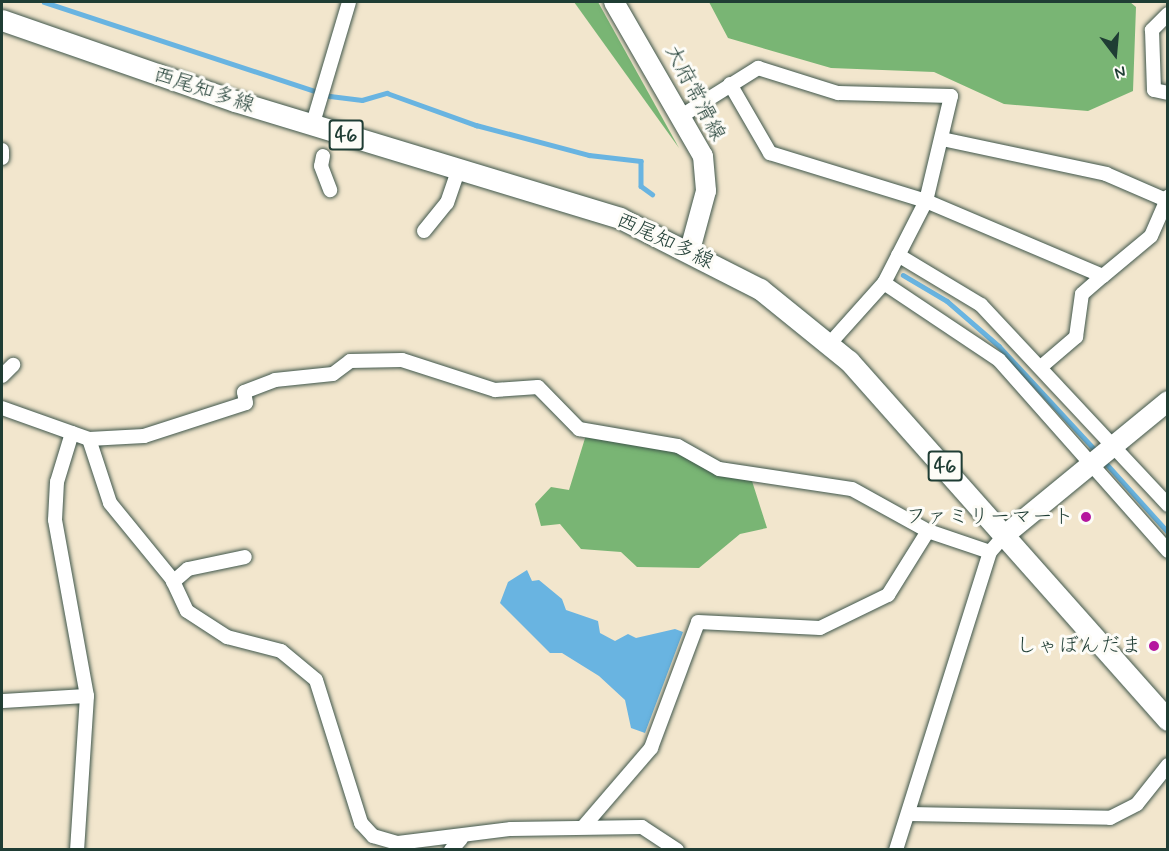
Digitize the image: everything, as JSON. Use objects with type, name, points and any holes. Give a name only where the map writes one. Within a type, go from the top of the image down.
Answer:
[{"type":"main road","name":"大府常滑線","points":[[614,2],[697,140],[705,179],[690,250]]},
{"type":"main road","name":"西尾知多線","points":[[2,20],[313,123],[620,218],[690,250],[760,289],[831,342],[1005,535],[1167,720]]},
{"type":"main road","points":[[1005,535],[1100,453],[1167,401]]},
{"type":"street","points":[[313,123],[350,2]]},
{"type":"street","points":[[1167,14],[1152,30],[1154,90],[1167,93]]},
{"type":"street","points":[[683,115],[759,68],[838,93],[951,96],[926,201],[885,281],[831,342]]},
{"type":"street","points":[[730,84],[770,153],[926,201],[1103,276]]},
{"type":"street","points":[[942,139],[1106,174],[1167,198],[1151,236],[1082,294],[1076,337],[1042,366]]},
{"type":"street","points":[[2,150],[2,158]]},
{"type":"street","points":[[323,156],[321,166],[330,190]]},
{"type":"street","points":[[424,231],[447,203],[459,168]]},
{"type":"street","points":[[897,258],[981,305],[1042,366],[1167,551]]},
{"type":"street","points":[[885,281],[999,360],[1100,453],[1167,505]]},
{"type":"street","points":[[2,408],[88,439],[156,433],[246,403],[244,392],[274,380],[333,374],[350,361],[382,357],[495,390],[538,387],[579,429],[678,446],[719,470],[751,477],[852,489],[928,531],[990,552]]},
{"type":"street","points":[[2,376],[13,365]]},
{"type":"street","points":[[72,433],[57,482],[55,520],[87,696],[77,849]]},
{"type":"street","points":[[88,439],[110,503],[173,582],[197,621],[259,649],[281,651],[316,680],[361,823],[373,836],[384,843],[452,835],[466,842]]},
{"type":"street","points":[[584,826],[651,748],[698,622],[820,628],[894,590],[928,531]]},
{"type":"street","points":[[896,849],[909,814],[990,552],[1005,535]]},
{"type":"street","points":[[173,582],[188,568],[245,557]]},
{"type":"street","points":[[2,701],[87,696]]},
{"type":"street","points":[[909,814],[1110,818],[1137,804],[1167,765]]},
{"type":"street","points":[[451,849],[466,842],[510,830],[584,826],[648,828],[677,849]]},
{"type":"green space","points":[[574,2],[598,2],[679,148]]},
{"type":"green space","points":[[709,2],[1130,2],[1136,7],[1133,91],[1088,111],[1004,104],[934,72],[831,68],[728,38]]},
{"type":"green space","points":[[586,435],[670,439],[721,463],[752,481],[767,528],[740,534],[699,568],[637,567],[621,552],[581,549],[560,524],[541,526],[535,504],[551,487],[569,490]]},
{"type":"water","points":[[527,570],[532,581],[539,580],[562,599],[566,610],[598,621],[600,633],[615,641],[628,634],[636,638],[675,629],[683,632],[645,733],[631,728],[625,700],[599,676],[562,653],[550,653],[500,603],[508,582]]},
{"type":"waterway","points":[[44,2],[330,96],[362,100],[387,93],[476,125],[589,155],[641,161],[641,186],[652,194]]},
{"type":"waterway","points":[[903,275],[947,301],[999,346],[1097,452]]},
{"type":"waterway","points":[[1104,461],[1168,532]]},
{"type":"place","name":"ファミリーマート","points":[[1086,517]]},
{"type":"place","name":"しゃぼんだま","points":[[1154,646]]}]
